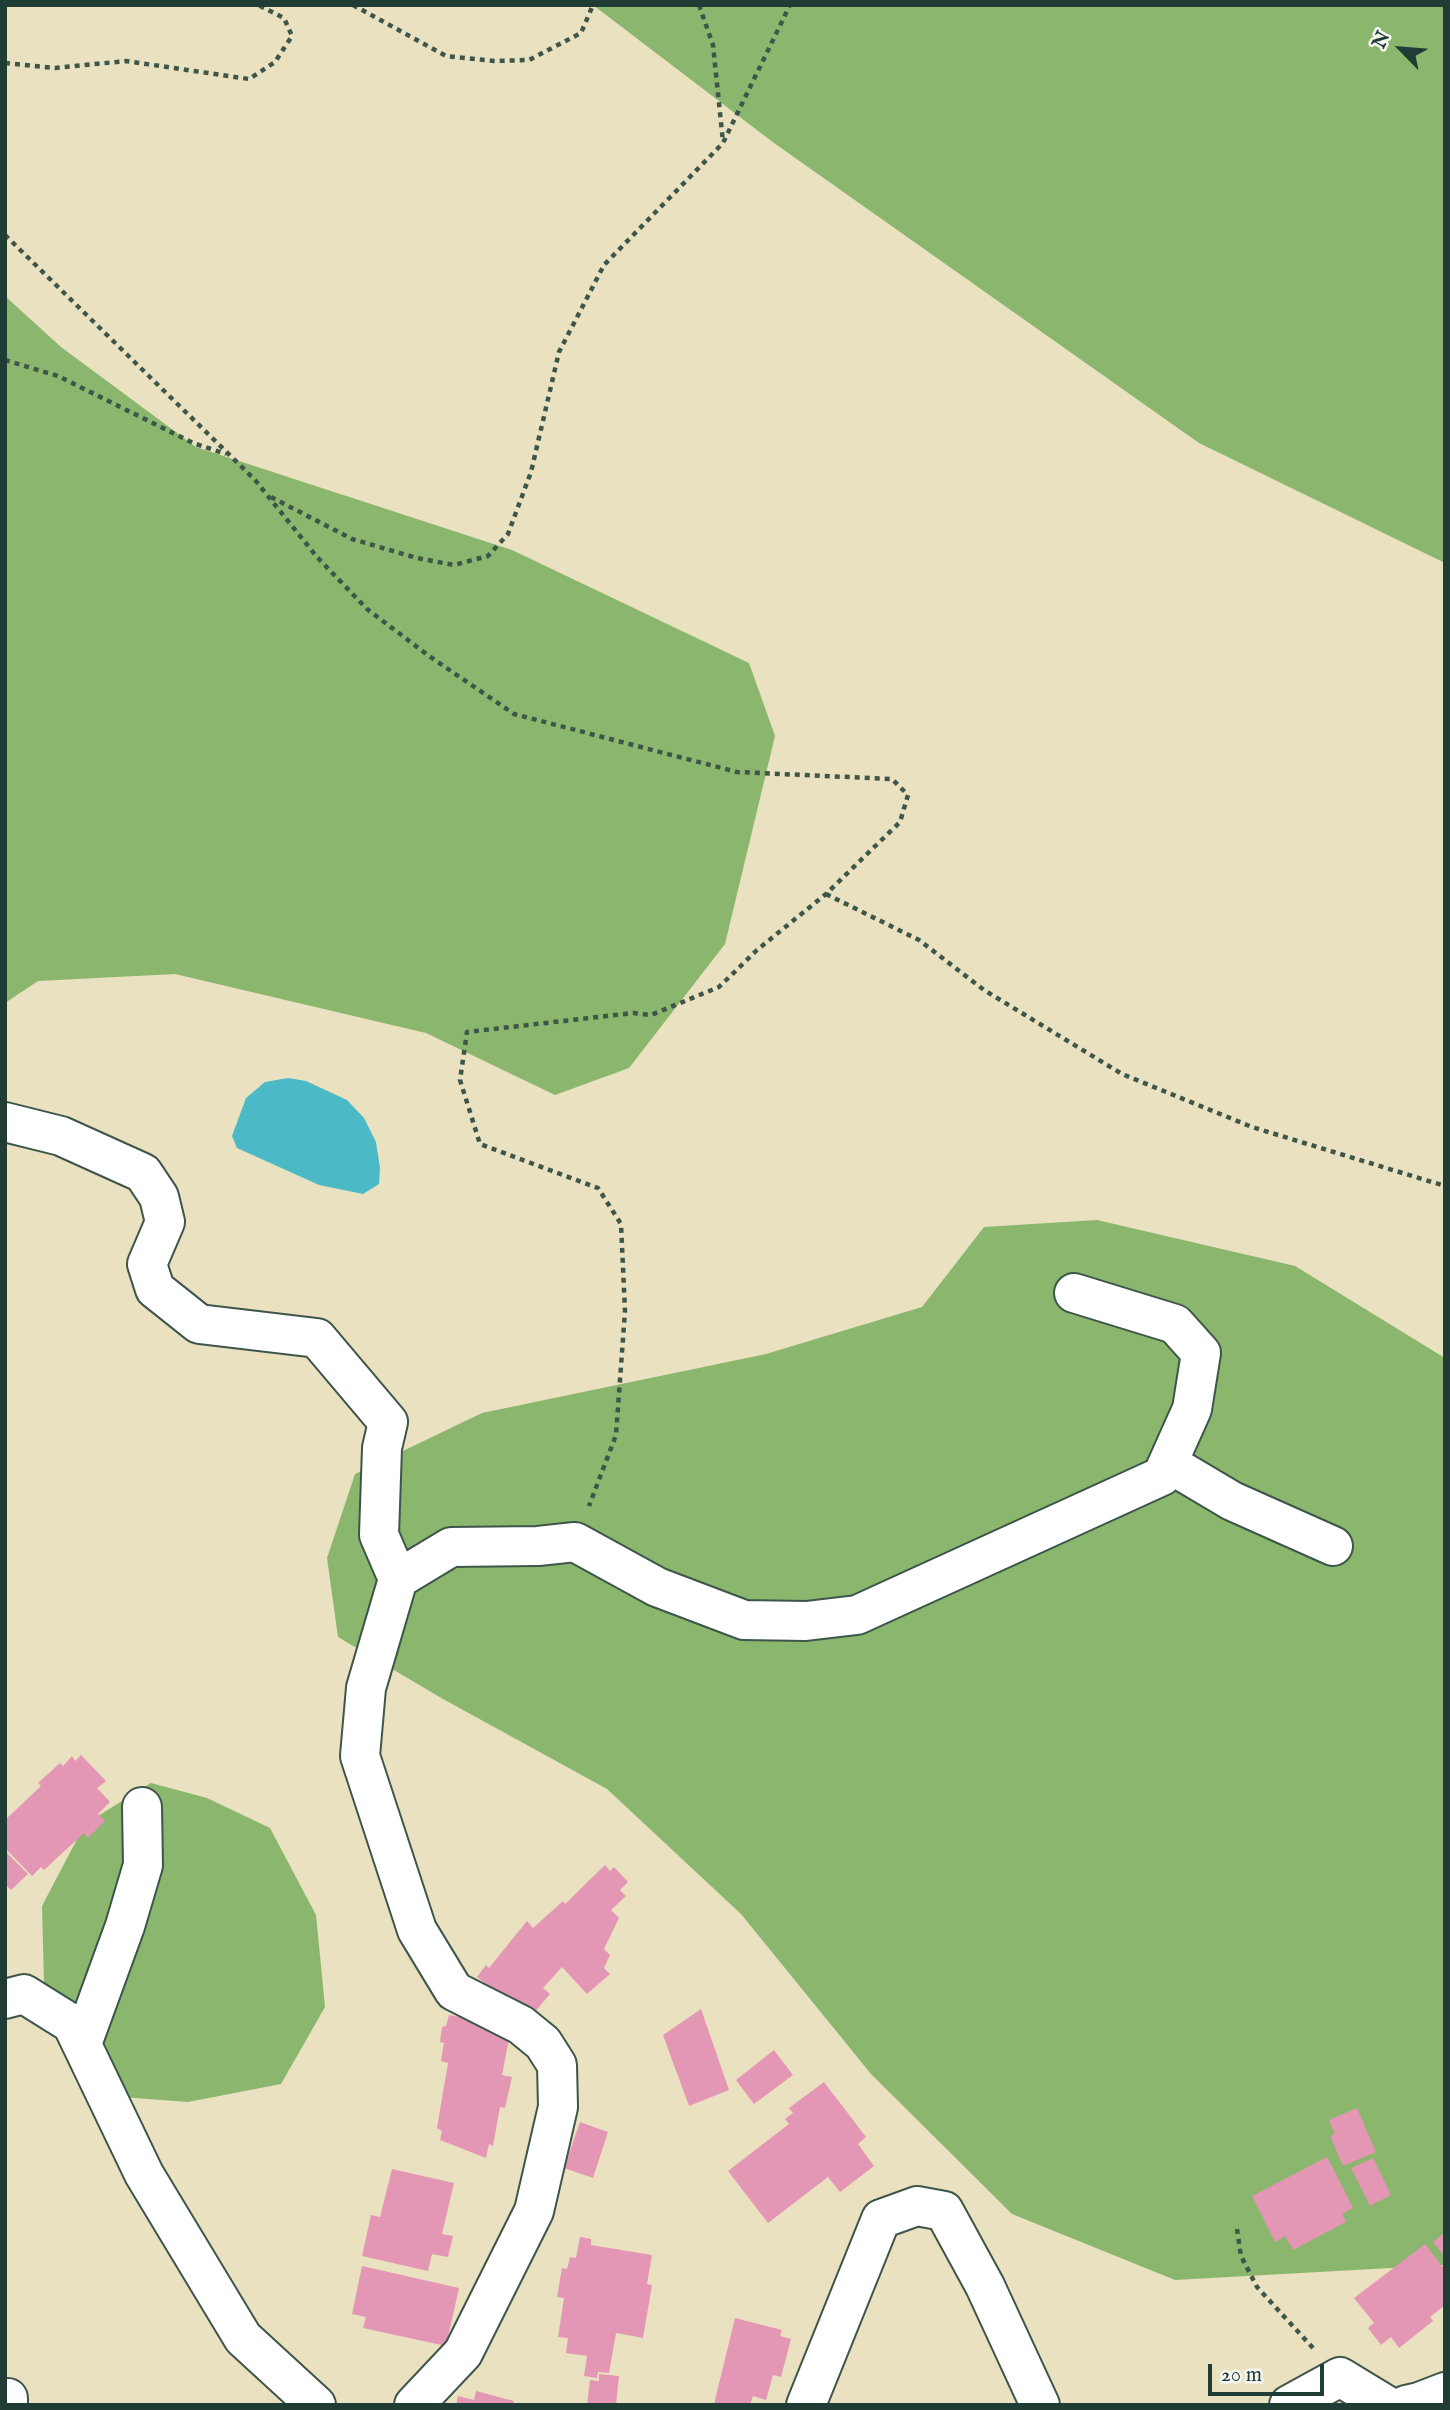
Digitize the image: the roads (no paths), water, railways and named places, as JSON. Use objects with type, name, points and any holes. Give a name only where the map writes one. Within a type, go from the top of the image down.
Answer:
[{"type":"street","points":[[5,1122],[61,1136],[144,1173],[159,1197],[165,1222],[147,1264],[155,1289],[199,1324],[317,1338],[388,1422],[382,1448],[379,1535],[398,1579],[366,1688],[360,1756],[417,1930],[454,1991],[521,2025],[543,2043],[557,2065],[558,2107],[534,2211],[463,2353],[414,2405]]},
{"type":"street","points":[[398,1579],[451,1547],[538,1546],[575,1542],[657,1587],[744,1620],[806,1621],[857,1615],[1162,1476],[1192,1409],[1201,1353],[1175,1324],[1074,1293]]},
{"type":"street","points":[[1168,1463],[1232,1501],[1333,1546]]},
{"type":"street","points":[[82,2044],[125,1926],[143,1865],[142,1807]]},
{"type":"street","points":[[5,1999],[24,1994],[72,2024],[144,2174],[243,2338],[316,2405]]},
{"type":"street","points":[[806,2405],[881,2219],[917,2206],[944,2211],[985,2286],[1040,2405]]},
{"type":"street","points":[[1289,2405],[1340,2377],[1386,2405]]},
{"type":"street","points":[[1406,2405],[1445,2392]]},
{"type":"street","points":[[5,2399],[8,2398],[8,2405]]},
{"type":"water","points":[[288,1078],[306,1081],[347,1100],[364,1118],[376,1142],[380,1168],[379,1184],[363,1194],[319,1185],[237,1148],[232,1136],[246,1098],[265,1082]]}]
